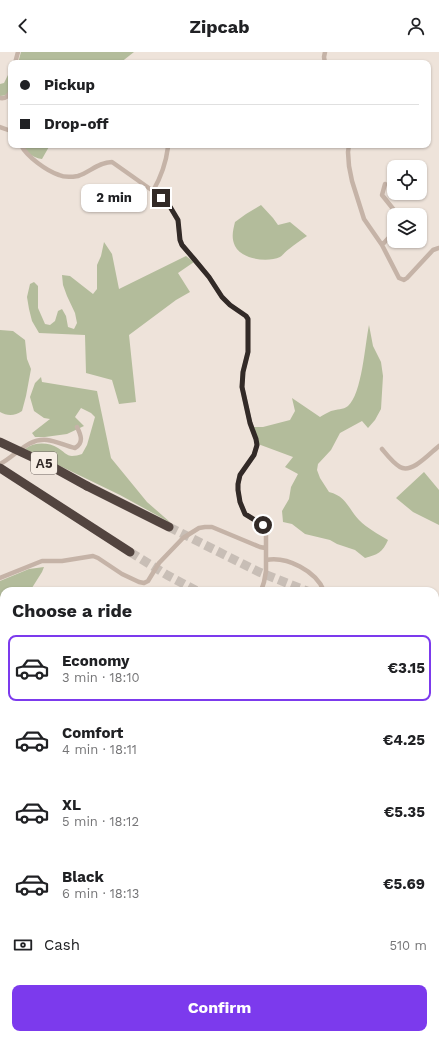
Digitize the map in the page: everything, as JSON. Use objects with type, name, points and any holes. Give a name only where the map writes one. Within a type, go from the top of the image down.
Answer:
[{"type":"highway","name":"Α5","points":[[0,442],[49,465],[168,527]]},
{"type":"highway","name":"Α5","points":[[0,468],[130,552]]},
{"type":"street","points":[[22,148],[41,165],[59,175],[68,177],[79,175],[102,164],[112,162],[153,191],[169,205],[178,220],[182,245],[209,277],[222,297],[248,319],[248,352],[243,372],[242,387],[250,423],[257,445],[254,455],[240,475],[238,490],[240,502],[245,514],[261,524],[266,530],[265,579],[262,587]]},
{"type":"street","points":[[153,191],[166,162],[168,148]]},
{"type":"street","points":[[349,148],[349,166],[352,181],[363,216],[382,245],[397,275],[404,280],[409,277],[433,250],[439,248]]},
{"type":"street","points":[[386,184],[382,195],[392,208]]},
{"type":"street","points":[[382,245],[387,240]]},
{"type":"street","points":[[0,464],[25,446],[37,440],[48,440],[75,448],[79,446],[81,442],[81,436],[77,427]]},
{"type":"street","points":[[382,449],[398,466],[408,469],[416,465],[439,446]]},
{"type":"street","points":[[0,578],[42,561],[62,561],[93,556],[122,574],[144,583],[148,581],[159,563],[183,538],[205,527],[212,527],[265,548]]},
{"type":"street","points":[[266,560],[283,560],[298,565],[318,580],[322,587]]},
{"type":"green space","points":[[21,52],[134,52],[124,60],[19,60]]},
{"type":"green space","points":[[8,75],[8,93],[4,96],[0,96],[0,84],[4,83]]},
{"type":"green space","points":[[25,148],[48,148],[42,159],[36,158]]},
{"type":"green space","points":[[261,205],[278,225],[290,222],[307,236],[280,257],[275,259],[262,260],[248,257],[238,250],[233,240],[235,222]]},
{"type":"green space","points":[[104,242],[112,254],[119,289],[186,256],[194,262],[178,273],[190,292],[176,300],[129,335],[136,402],[119,404],[112,380],[86,373],[85,335],[39,333],[32,321],[29,309],[27,297],[30,284],[34,282],[38,286],[38,308],[45,324],[50,325],[55,321],[58,311],[62,309],[66,316],[68,327],[74,329],[77,323],[75,313],[63,285],[62,275],[70,276],[93,294],[97,289],[97,265],[101,256]]},
{"type":"green space","points":[[369,325],[373,346],[381,362],[383,376],[381,409],[375,420],[368,428],[362,421],[340,433],[331,450],[318,464],[317,470],[329,492],[343,499],[362,523],[388,540],[379,552],[373,556],[365,558],[355,550],[330,540],[305,534],[292,524],[283,522],[282,511],[289,499],[291,487],[298,474],[285,467],[293,457],[258,444],[253,427],[263,427],[290,420],[295,411],[292,398],[320,417],[331,411],[348,406],[353,400],[360,380]]},
{"type":"green space","points":[[0,330],[13,331],[25,340],[27,359],[31,369],[22,411],[14,415],[8,415],[0,412]]},
{"type":"green space","points":[[41,377],[42,382],[97,391],[111,458],[147,502],[171,523],[120,495],[25,449],[37,444],[46,444],[58,448],[70,456],[82,454],[87,445],[95,417],[91,413],[81,408],[75,417],[84,426],[67,434],[35,437],[32,433],[50,419],[44,418],[34,411],[30,397],[35,383]]},
{"type":"green space","points":[[424,472],[439,490],[439,525],[413,512],[396,498]]},
{"type":"green space","points":[[44,567],[33,587],[0,587],[0,581],[29,569]]},
{"type":"tunnel","points":[[169,527],[259,572],[297,587]]},
{"type":"tunnel","points":[[130,552],[190,587]]},
{"type":"route","points":[[161,198],[169,205],[178,220],[180,240],[186,251],[209,277],[222,297],[248,319],[248,352],[243,372],[242,391],[257,445],[254,455],[240,475],[238,490],[239,499],[245,514],[263,525]]}]
